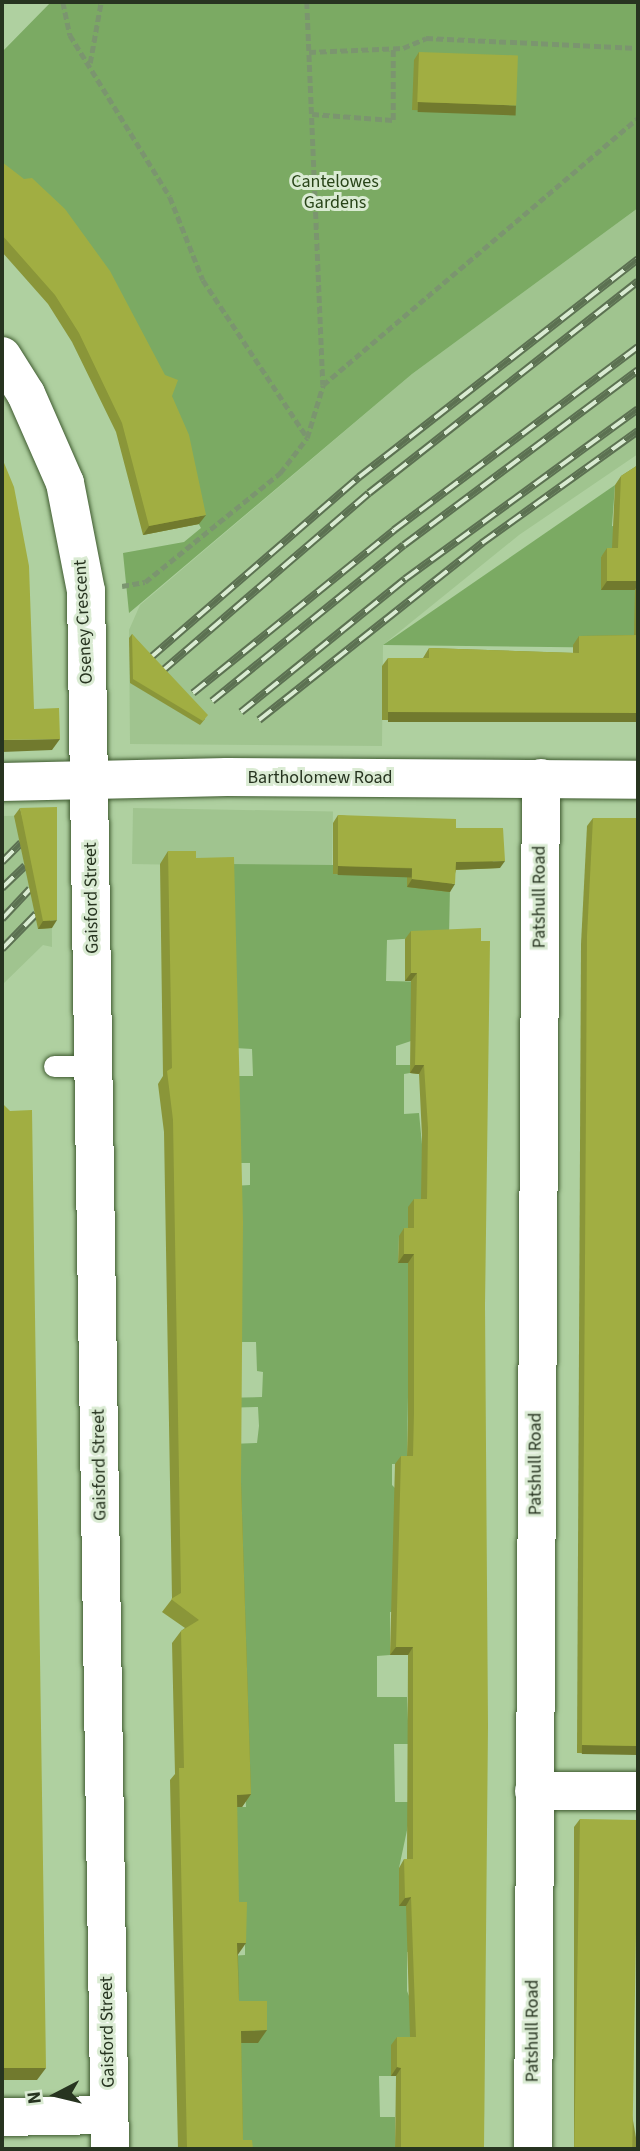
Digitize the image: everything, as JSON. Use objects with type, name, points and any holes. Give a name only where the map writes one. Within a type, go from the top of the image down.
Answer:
[{"type":"street","name":"Oseney Crescent","points":[[2,356],[26,394],[65,483],[86,591],[90,780]]},
{"type":"street","name":"Bartholomew Road","points":[[2,782],[541,778],[638,780]]},
{"type":"street","name":"Patshull Road","points":[[533,2149],[541,778]]},
{"type":"street","name":"Gaisford Street","points":[[90,780],[110,2132]]},
{"type":"street","points":[[534,1791],[638,1791]]},
{"type":"street","points":[[2,2117],[110,2132]]},
{"type":"lane","points":[[54,1066],[94,1066]]},
{"type":"path","points":[[63,2],[71,35],[89,64],[101,91],[170,197],[203,280],[307,438]]},
{"type":"path","points":[[89,64],[101,2]]},
{"type":"path","points":[[86,591],[145,582],[280,473],[307,438],[323,385],[307,2]]},
{"type":"path","points":[[309,52],[393,48],[426,38],[638,48]]},
{"type":"path","points":[[312,114],[393,120],[393,48]]},
{"type":"path","points":[[323,385],[638,118]]},
{"type":"shaded area","points":[[638,208],[638,454],[519,535],[383,645],[382,746],[130,744],[129,630],[140,605],[412,374]]},
{"type":"shaded area","points":[[133,808],[333,811],[332,867],[132,864]]},
{"type":"shaded area","points":[[51,815],[52,947],[43,945],[2,985],[2,816]]},
{"type":"green space","name":"Cantelowes Gardens","points":[[51,2],[638,2],[638,208],[412,374],[129,613],[123,553],[184,542],[201,528],[2,176],[2,52]]},
{"type":"green space","points":[[615,485],[612,526],[638,531],[601,557],[601,589],[638,590],[633,648],[383,645]]},
{"type":"green space","points":[[225,864],[333,865],[333,874],[407,876],[407,885],[450,887],[449,936],[387,940],[386,981],[431,982],[411,1041],[396,1046],[396,1065],[410,1065],[410,1073],[404,1074],[404,1114],[419,1113],[428,1207],[408,1236],[399,1236],[398,1262],[410,1263],[407,1464],[392,1464],[392,1485],[397,1490],[396,1612],[390,1612],[390,1655],[377,1656],[377,1697],[407,1697],[409,1744],[394,1744],[395,1802],[410,1802],[410,1816],[399,1868],[399,1905],[422,1905],[418,1951],[407,1952],[407,1991],[429,2046],[391,2045],[391,2076],[379,2076],[380,2117],[395,2117],[395,2149],[236,2149],[229,2043],[258,2042],[230,2014],[229,1956],[245,1955],[245,1941],[235,1941],[228,1807],[246,1807],[231,1444],[257,1443],[259,1426],[258,1407],[220,1408],[219,1398],[262,1397],[263,1372],[257,1371],[256,1342],[232,1342],[232,1186],[250,1185],[250,1163],[216,1163],[227,1076],[253,1076],[252,1049],[235,1048]]},
{"type":"building","points":[[419,52],[518,55],[516,105],[417,102]]},
{"type":"building","points":[[2,162],[24,179],[32,178],[65,209],[110,271],[165,375],[178,380],[172,396],[189,435],[206,515],[149,526],[122,423],[79,333],[55,295],[2,235]]},
{"type":"building","points":[[2,458],[14,487],[29,566],[34,709],[59,708],[60,739],[2,740]]},
{"type":"building","points":[[638,465],[638,581],[607,581],[607,548],[618,548],[621,476]]},
{"type":"building","points":[[132,634],[208,715],[203,721],[133,679]]},
{"type":"building","points":[[638,635],[638,713],[388,712],[388,658],[429,658],[429,648],[579,653],[579,636]]},
{"type":"building","points":[[57,807],[57,920],[43,921],[20,808]]},
{"type":"building","points":[[338,815],[456,819],[456,828],[503,828],[505,861],[456,862],[455,884],[412,879],[412,868],[338,866]]},
{"type":"building","points":[[593,818],[638,818],[638,1746],[582,1745],[587,936]]},
{"type":"building","points":[[168,851],[196,851],[196,858],[234,857],[243,1222],[241,1482],[251,1794],[237,1795],[239,1902],[247,1902],[246,1943],[237,1943],[239,2001],[267,2001],[267,2030],[241,2031],[243,2140],[252,2140],[253,2149],[187,2149],[179,1768],[184,1768],[181,1631],[199,1620],[171,1599],[181,1593],[173,1120],[167,1071],[172,1068]]},
{"type":"building","points":[[481,928],[481,941],[490,941],[485,1305],[488,1726],[484,2149],[401,2149],[401,2068],[397,2067],[397,2037],[416,2037],[411,1897],[405,1898],[404,1859],[413,1859],[413,1647],[396,1647],[401,1456],[413,1456],[414,1412],[414,1254],[404,1254],[404,1228],[414,1228],[414,1199],[427,1199],[428,1128],[424,1065],[415,1065],[417,973],[411,973],[411,931]]},
{"type":"building","points":[[2,1103],[10,1111],[32,1110],[46,2068],[4,2068],[2,2047]]},
{"type":"building","points":[[580,1819],[638,1820],[632,2149],[574,2149]]},
{"type":"railway","points":[[149,659],[359,477],[638,259]]},
{"type":"railway","points":[[161,672],[369,493],[638,281]]},
{"type":"railway","points":[[193,693],[394,530],[638,347]]},
{"type":"railway","points":[[212,701],[404,545],[638,370]]},
{"type":"railway","points":[[241,712],[405,579],[638,409]]},
{"type":"railway","points":[[259,720],[482,543],[638,431]]},
{"type":"railway","points":[[2,862],[21,843]]},
{"type":"railway","points":[[2,888],[25,866]]},
{"type":"railway","points":[[2,919],[30,889]]},
{"type":"railway","points":[[2,949],[36,914]]}]
